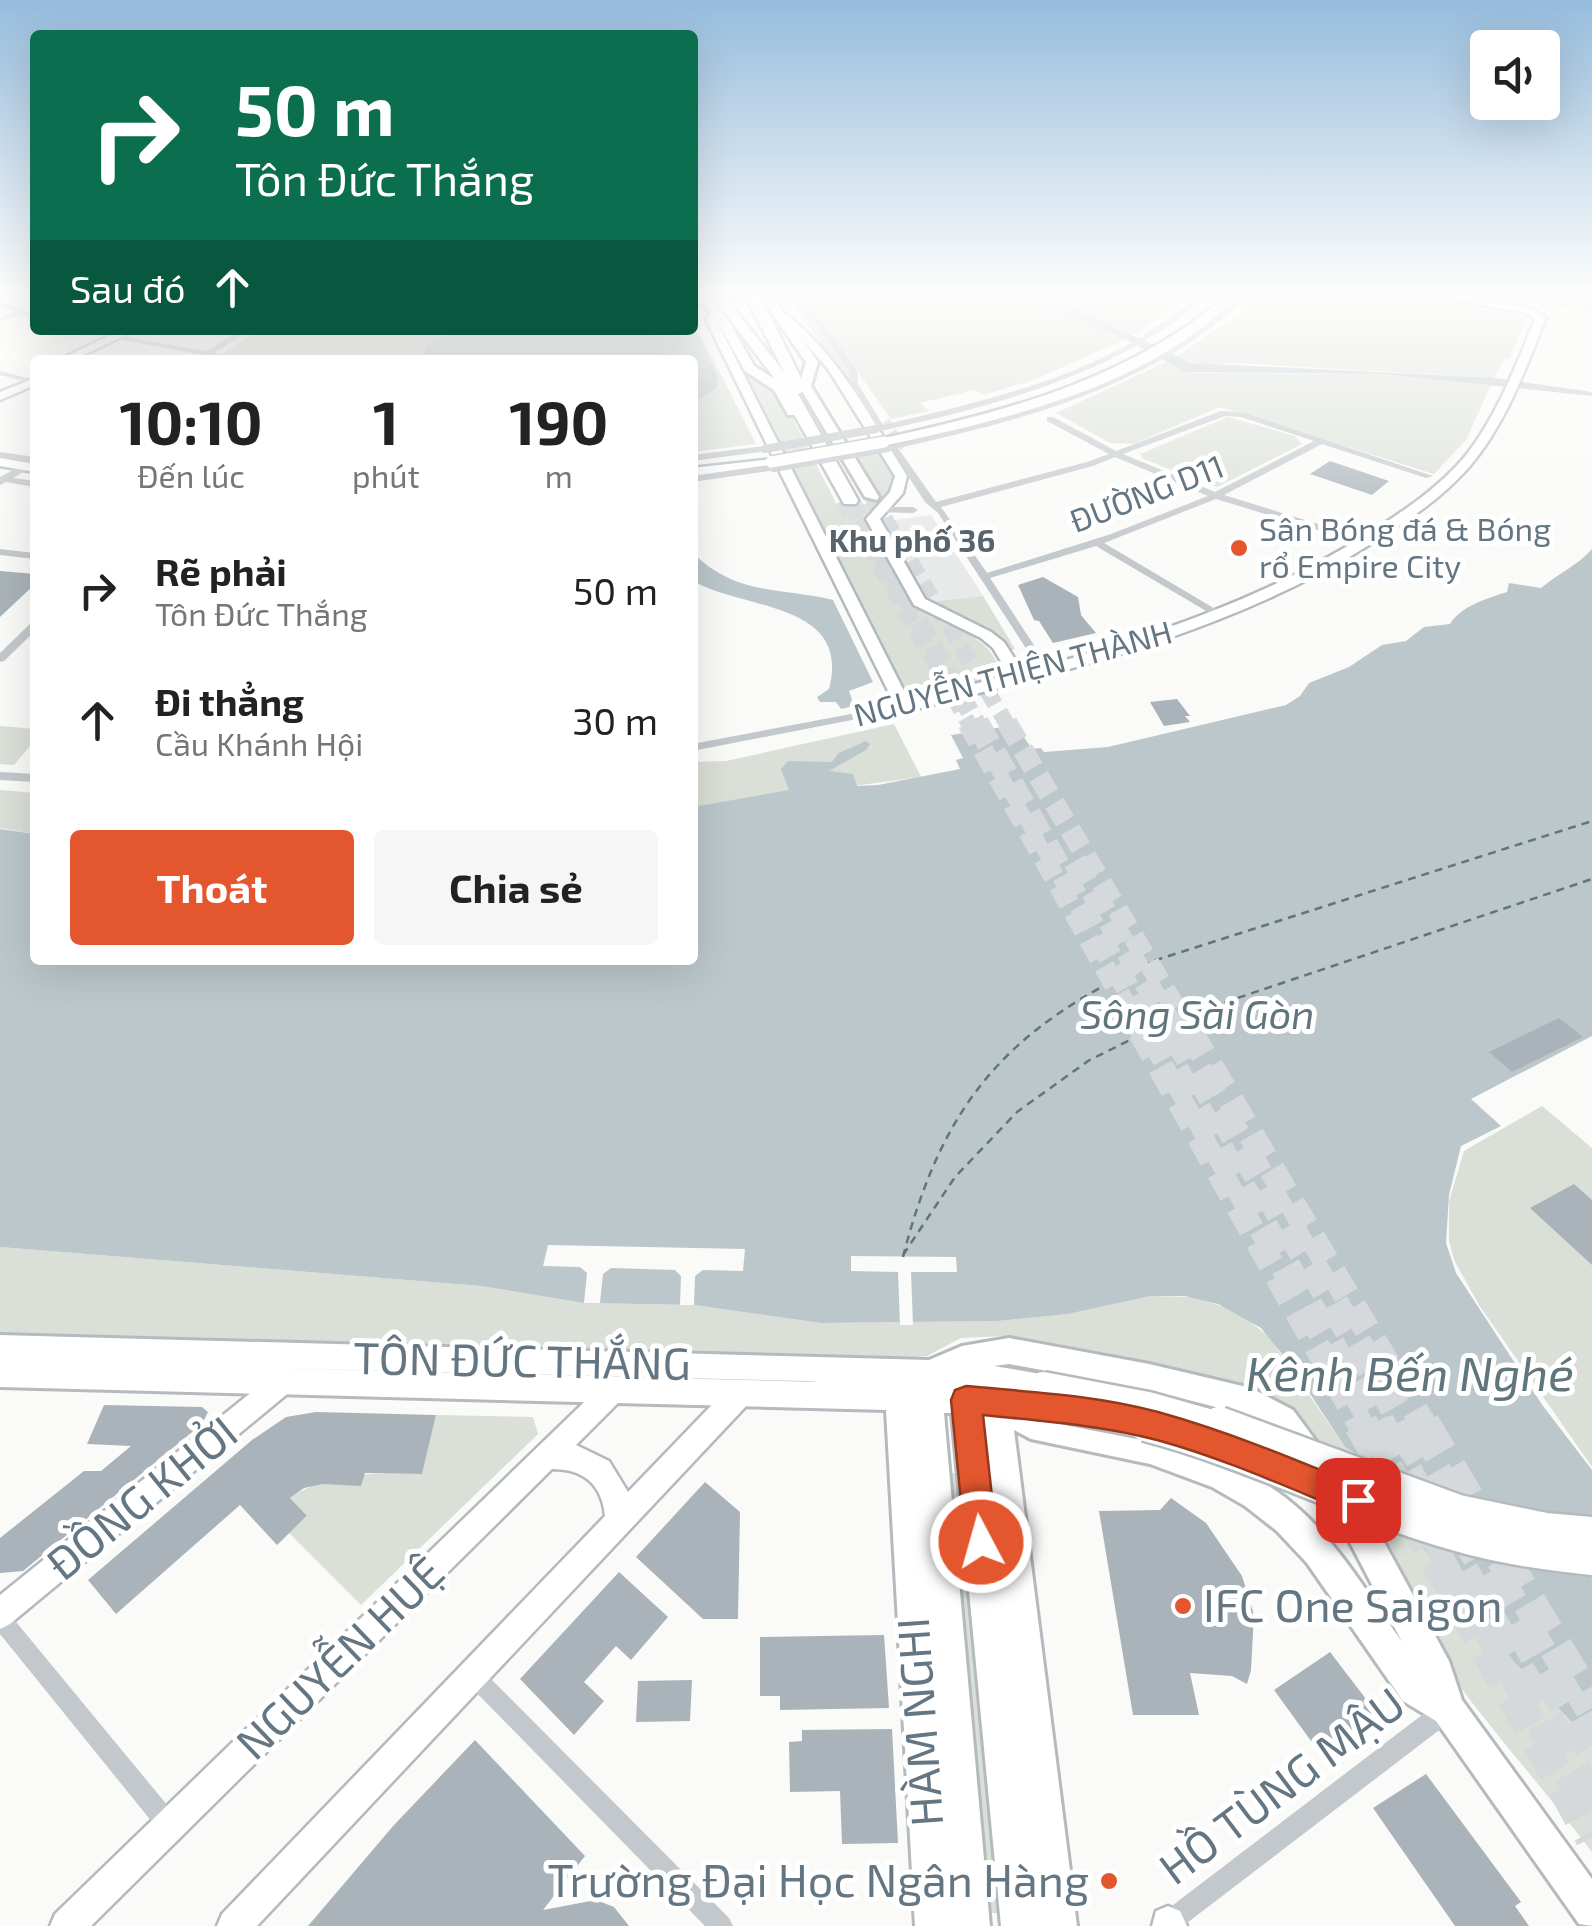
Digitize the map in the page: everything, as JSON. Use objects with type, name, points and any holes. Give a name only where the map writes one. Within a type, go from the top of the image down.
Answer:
[{"type":"highway","points":[[785,383],[861,501]]},
{"type":"highway","points":[[796,383],[861,501]]},
{"type":"main road","points":[[771,383],[780,388],[861,501]]},
{"type":"main road","name":"TÔN ÐỨC THẮNG","points":[[0,1348],[1043,1395]]},
{"type":"main road","points":[[920,1390],[962,1358],[998,1352],[1030,1354],[1202,1389],[1251,1402],[1282,1420],[1336,1487],[1437,1673],[1448,1710],[1592,1911]]},
{"type":"main road","name":"TÔN ÐỨC THẮNG","points":[[0,1374],[740,1394],[920,1390],[981,1401],[1043,1395]]},
{"type":"main road","name":"HÀM NGHI","points":[[920,1390],[934,1926]]},
{"type":"main road","name":"HÀM NGHI","points":[[920,1390],[971,1926]]},
{"type":"main road","points":[[1043,1395],[1118,1398],[1200,1418],[1463,1516],[1526,1528],[1592,1534]]},
{"type":"main road","points":[[1043,1395],[1198,1438],[1466,1539],[1536,1553],[1592,1558]]},
{"type":"main road","points":[[981,1401],[1030,1425],[1150,1450],[1221,1476],[1256,1495],[1288,1520],[1318,1552],[1415,1689],[1448,1710]]},
{"type":"main road","points":[[981,1401],[1058,1926]]},
{"type":"main road","name":"HÀM NGHI","points":[[981,1401],[1020,1926]]},
{"type":"street","points":[[0,393],[23,383]]},
{"type":"street","points":[[742,383],[904,707]]},
{"type":"street","points":[[840,383],[901,476],[896,493],[861,501]]},
{"type":"street","points":[[859,383],[884,435],[928,500],[937,505],[1046,671]]},
{"type":"street","points":[[884,435],[1044,394],[1071,383]]},
{"type":"street","points":[[698,475],[884,435],[1044,394],[1071,383]]},
{"type":"street","name":"NGUYỄN THIỆN THÀNH","points":[[698,747],[904,707],[1046,671],[1218,615],[1295,582],[1367,542],[1454,475],[1483,441],[1513,383]]},
{"type":"street","points":[[937,505],[1117,455],[1214,415],[1236,414],[1429,476]]},
{"type":"street","points":[[1050,419],[1117,455],[1217,496],[1367,542]]},
{"type":"street","name":"ĐƯỜNG D11","points":[[984,577],[1098,542],[1217,496],[1321,441]]},
{"type":"street","points":[[905,450],[938,496],[937,505]]},
{"type":"street","points":[[0,455],[17,473]]},
{"type":"street","points":[[698,461],[762,459]]},
{"type":"street","points":[[0,462],[17,473]]},
{"type":"street","points":[[861,501],[913,510]]},
{"type":"street","points":[[861,501],[913,596],[998,645],[1018,678]]},
{"type":"street","points":[[1098,542],[1218,615]]},
{"type":"street","points":[[0,552],[30,555]]},
{"type":"street","points":[[0,659],[30,630]]},
{"type":"street","points":[[0,776],[30,778]]},
{"type":"street","name":"ÐỒNG KHỞI","points":[[0,1616],[283,1382]]},
{"type":"street","name":"NGUYỄN HUỆ","points":[[67,1926],[614,1390]]},
{"type":"street","points":[[239,1924],[740,1394]]},
{"type":"street","points":[[546,1456],[579,1457],[601,1469],[616,1490],[620,1520]]},
{"type":"street","points":[[0,1616],[170,1826]]},
{"type":"street","points":[[475,1677],[721,1926]]},
{"type":"street","name":"HỒ TÙNG MẬU","points":[[1167,1925],[1448,1710]]},
{"type":"shaded area","points":[[716,383],[725,383],[756,444],[698,451],[698,400],[717,388]]},
{"type":"shaded area","points":[[747,383],[763,383],[779,391],[838,507],[877,503],[846,449],[875,446],[893,472],[896,488],[868,515],[870,527],[897,580],[918,607],[983,644],[998,665],[904,689]]},
{"type":"shaded area","points":[[865,383],[1024,383],[984,395],[974,390],[920,403],[929,411],[891,419]]},
{"type":"shaded area","points":[[1121,383],[1492,383],[1466,440],[1434,474],[1220,407],[1133,444],[1110,443],[1056,413]]},
{"type":"shaded area","points":[[1228,417],[1295,436],[1302,444],[1217,487],[1143,459],[1140,454]]},
{"type":"shaded area","points":[[931,515],[983,596],[928,602],[880,522]]},
{"type":"shaded area","points":[[983,596],[1015,649],[1008,651],[928,602]]},
{"type":"shaded area","points":[[894,724],[921,777],[698,806],[698,762],[726,761]]},
{"type":"shaded area","points":[[0,726],[30,729],[30,746],[14,765],[0,764]]},
{"type":"shaded area","points":[[0,790],[30,793],[30,833],[0,828]]},
{"type":"shaded area","points":[[1542,1106],[1592,1148],[1592,1467],[1479,1305],[1454,1260],[1449,1241],[1449,1201],[1464,1151]]},
{"type":"shaded area","points":[[0,1247],[481,1286],[584,1303],[694,1305],[821,1323],[998,1321],[1068,1314],[1149,1296],[1197,1297],[1241,1314],[1269,1337],[1345,1447],[1361,1458],[1514,1662],[1592,1743],[1592,1852],[1435,1653],[1401,1595],[1357,1503],[1322,1446],[1300,1420],[1006,1336],[961,1338],[927,1356],[912,1357],[0,1335]]},
{"type":"shaded area","points":[[436,1415],[533,1417],[538,1434],[361,1605],[289,1533],[307,1517],[290,1498],[337,1478],[422,1474]]},
{"type":"shaded area","points":[[950,1473],[959,1473],[1002,1913],[990,1913]]},
{"type":"water","points":[[698,383],[717,383],[717,388],[698,400]]},
{"type":"water","points":[[1468,383],[1528,383],[1592,392],[1592,396]]},
{"type":"water","name":"Sông Sài Gòn","points":[[1592,549],[1592,1036],[1471,1099],[1501,1126],[1461,1146],[1449,1195],[1446,1243],[1456,1273],[1543,1406],[1592,1470],[1592,1743],[1514,1662],[1437,1568],[1362,1458],[1345,1447],[1293,1368],[1261,1328],[1218,1304],[1185,1296],[1150,1296],[1068,1314],[998,1321],[821,1323],[694,1305],[584,1303],[481,1286],[0,1247],[0,829],[30,833],[30,965],[698,965],[698,806],[789,790],[781,769],[788,761],[832,762],[839,753],[866,741],[870,744],[866,750],[829,771],[853,774],[857,786],[878,785],[960,769],[956,760],[963,758],[951,735],[1016,725],[1032,749],[1041,748],[1044,752],[1108,747],[1286,705],[1300,696],[1309,683],[1349,667],[1382,645],[1406,641],[1424,627],[1450,624],[1468,608],[1507,592],[1509,583],[1541,588]]},
{"type":"water","points":[[698,557],[742,583],[833,600],[873,682],[849,691],[854,706],[841,709],[836,702],[820,702],[817,697],[829,689],[832,661],[824,640],[809,624],[788,613],[698,583]]},
{"type":"pier","points":[[548,1245],[745,1249],[743,1271],[703,1270],[695,1276],[694,1305],[680,1305],[681,1276],[675,1270],[611,1268],[603,1274],[600,1303],[584,1303],[587,1273],[580,1267],[543,1266]]},
{"type":"pier","points":[[851,1256],[956,1257],[957,1272],[911,1272],[913,1325],[900,1325],[898,1272],[851,1271]]},
{"type":"building","points":[[1330,461],[1389,481],[1372,495],[1310,474]]},
{"type":"building","points":[[0,571],[30,574],[30,589],[0,617]]},
{"type":"building","points":[[1043,577],[1078,597],[1081,615],[1096,633],[1053,643],[1039,621],[1034,620],[1018,585]]},
{"type":"building","points":[[1177,699],[1190,722],[1164,726],[1150,702]]},
{"type":"building","points":[[1559,1018],[1583,1037],[1512,1072],[1489,1052]]},
{"type":"building","points":[[1574,1184],[1592,1200],[1592,1265],[1530,1208]]},
{"type":"building","points":[[104,1405],[202,1407],[208,1412],[202,1424],[23,1571],[0,1573],[0,1538],[84,1471],[101,1471],[131,1446],[87,1444]]},
{"type":"building","points":[[316,1412],[436,1415],[422,1474],[365,1473],[361,1486],[322,1484],[304,1488],[290,1498],[307,1516],[277,1545],[240,1505],[116,1614],[88,1580],[252,1440],[286,1417]]},
{"type":"building","points":[[705,1482],[740,1512],[738,1619],[703,1619],[636,1557]]},
{"type":"building","name":"IFC One Saigon","points":[[1171,1498],[1206,1523],[1242,1576],[1254,1615],[1251,1670],[1247,1684],[1232,1676],[1190,1673],[1199,1715],[1133,1715],[1099,1511],[1160,1510]]},
{"type":"building","points":[[619,1572],[668,1617],[631,1660],[616,1646],[584,1682],[604,1701],[574,1735],[520,1679]]},
{"type":"building","points":[[884,1635],[889,1708],[780,1710],[780,1696],[760,1696],[760,1637]]},
{"type":"building","points":[[1330,1652],[1379,1716],[1322,1756],[1274,1690]]},
{"type":"building","points":[[692,1680],[690,1721],[636,1722],[638,1681]]},
{"type":"building","points":[[892,1729],[898,1843],[842,1844],[840,1791],[790,1792],[789,1742],[802,1741],[802,1730]]},
{"type":"building","points":[[475,1740],[585,1856],[543,1910],[596,1900],[614,1907],[629,1926],[308,1926],[394,1825]]},
{"type":"building","points":[[1426,1774],[1521,1902],[1515,1906],[1529,1926],[1455,1926],[1373,1808]]},
{"type":"ferry route","points":[[904,1253],[919,1202],[961,1112],[1021,1043],[1058,1014],[1153,961],[1592,821]]},
{"type":"ferry route","points":[[904,1253],[955,1177],[1017,1112],[1088,1061],[1166,1022],[1592,879]]},
{"type":"tunnel","points":[[886,421],[905,450]]},
{"type":"tunnel","points":[[872,497],[1008,726]]},
{"type":"tunnel","points":[[843,500],[970,726]]},
{"type":"tunnel","points":[[850,500],[978,726]]},
{"type":"tunnel","points":[[968,723],[1142,1034]]},
{"type":"tunnel","points":[[977,723],[1154,1034]]},
{"type":"tunnel","points":[[1007,723],[1191,1034]]},
{"type":"tunnel","points":[[1075,861],[1176,1034]]},
{"type":"tunnel","points":[[1141,1032],[1362,1427]]},
{"type":"tunnel","points":[[1152,1032],[1377,1427]]},
{"type":"tunnel","points":[[1175,1032],[1406,1427]]},
{"type":"tunnel","points":[[1190,1032],[1425,1427]]},
{"type":"tunnel","points":[[1361,1424],[1592,1837]]},
{"type":"tunnel","points":[[1376,1424],[1592,1805]]},
{"type":"tunnel","points":[[1404,1424],[1592,1746]]},
{"type":"tunnel","points":[[1423,1424],[1592,1708]]},
{"type":"place","name":"Sân Bóng đá & Bóng rổ Empire City","points":[[1239,548]]},
{"type":"place","name":"IFC One Saigon","points":[[1183,1606]]},
{"type":"place","name":"Trường Đại Học Ngân Hàng","points":[[1109,1881]]},
{"type":"district","name":"Khu phố 36","points":[[912,541]]},
{"type":"route","points":[[981,1542],[966,1400],[1082,1410],[1156,1426],[1245,1454],[1358,1500]]},
{"type":"water label","name":"Kênh Bến Nghé","points":[[1410,1374]]}]
